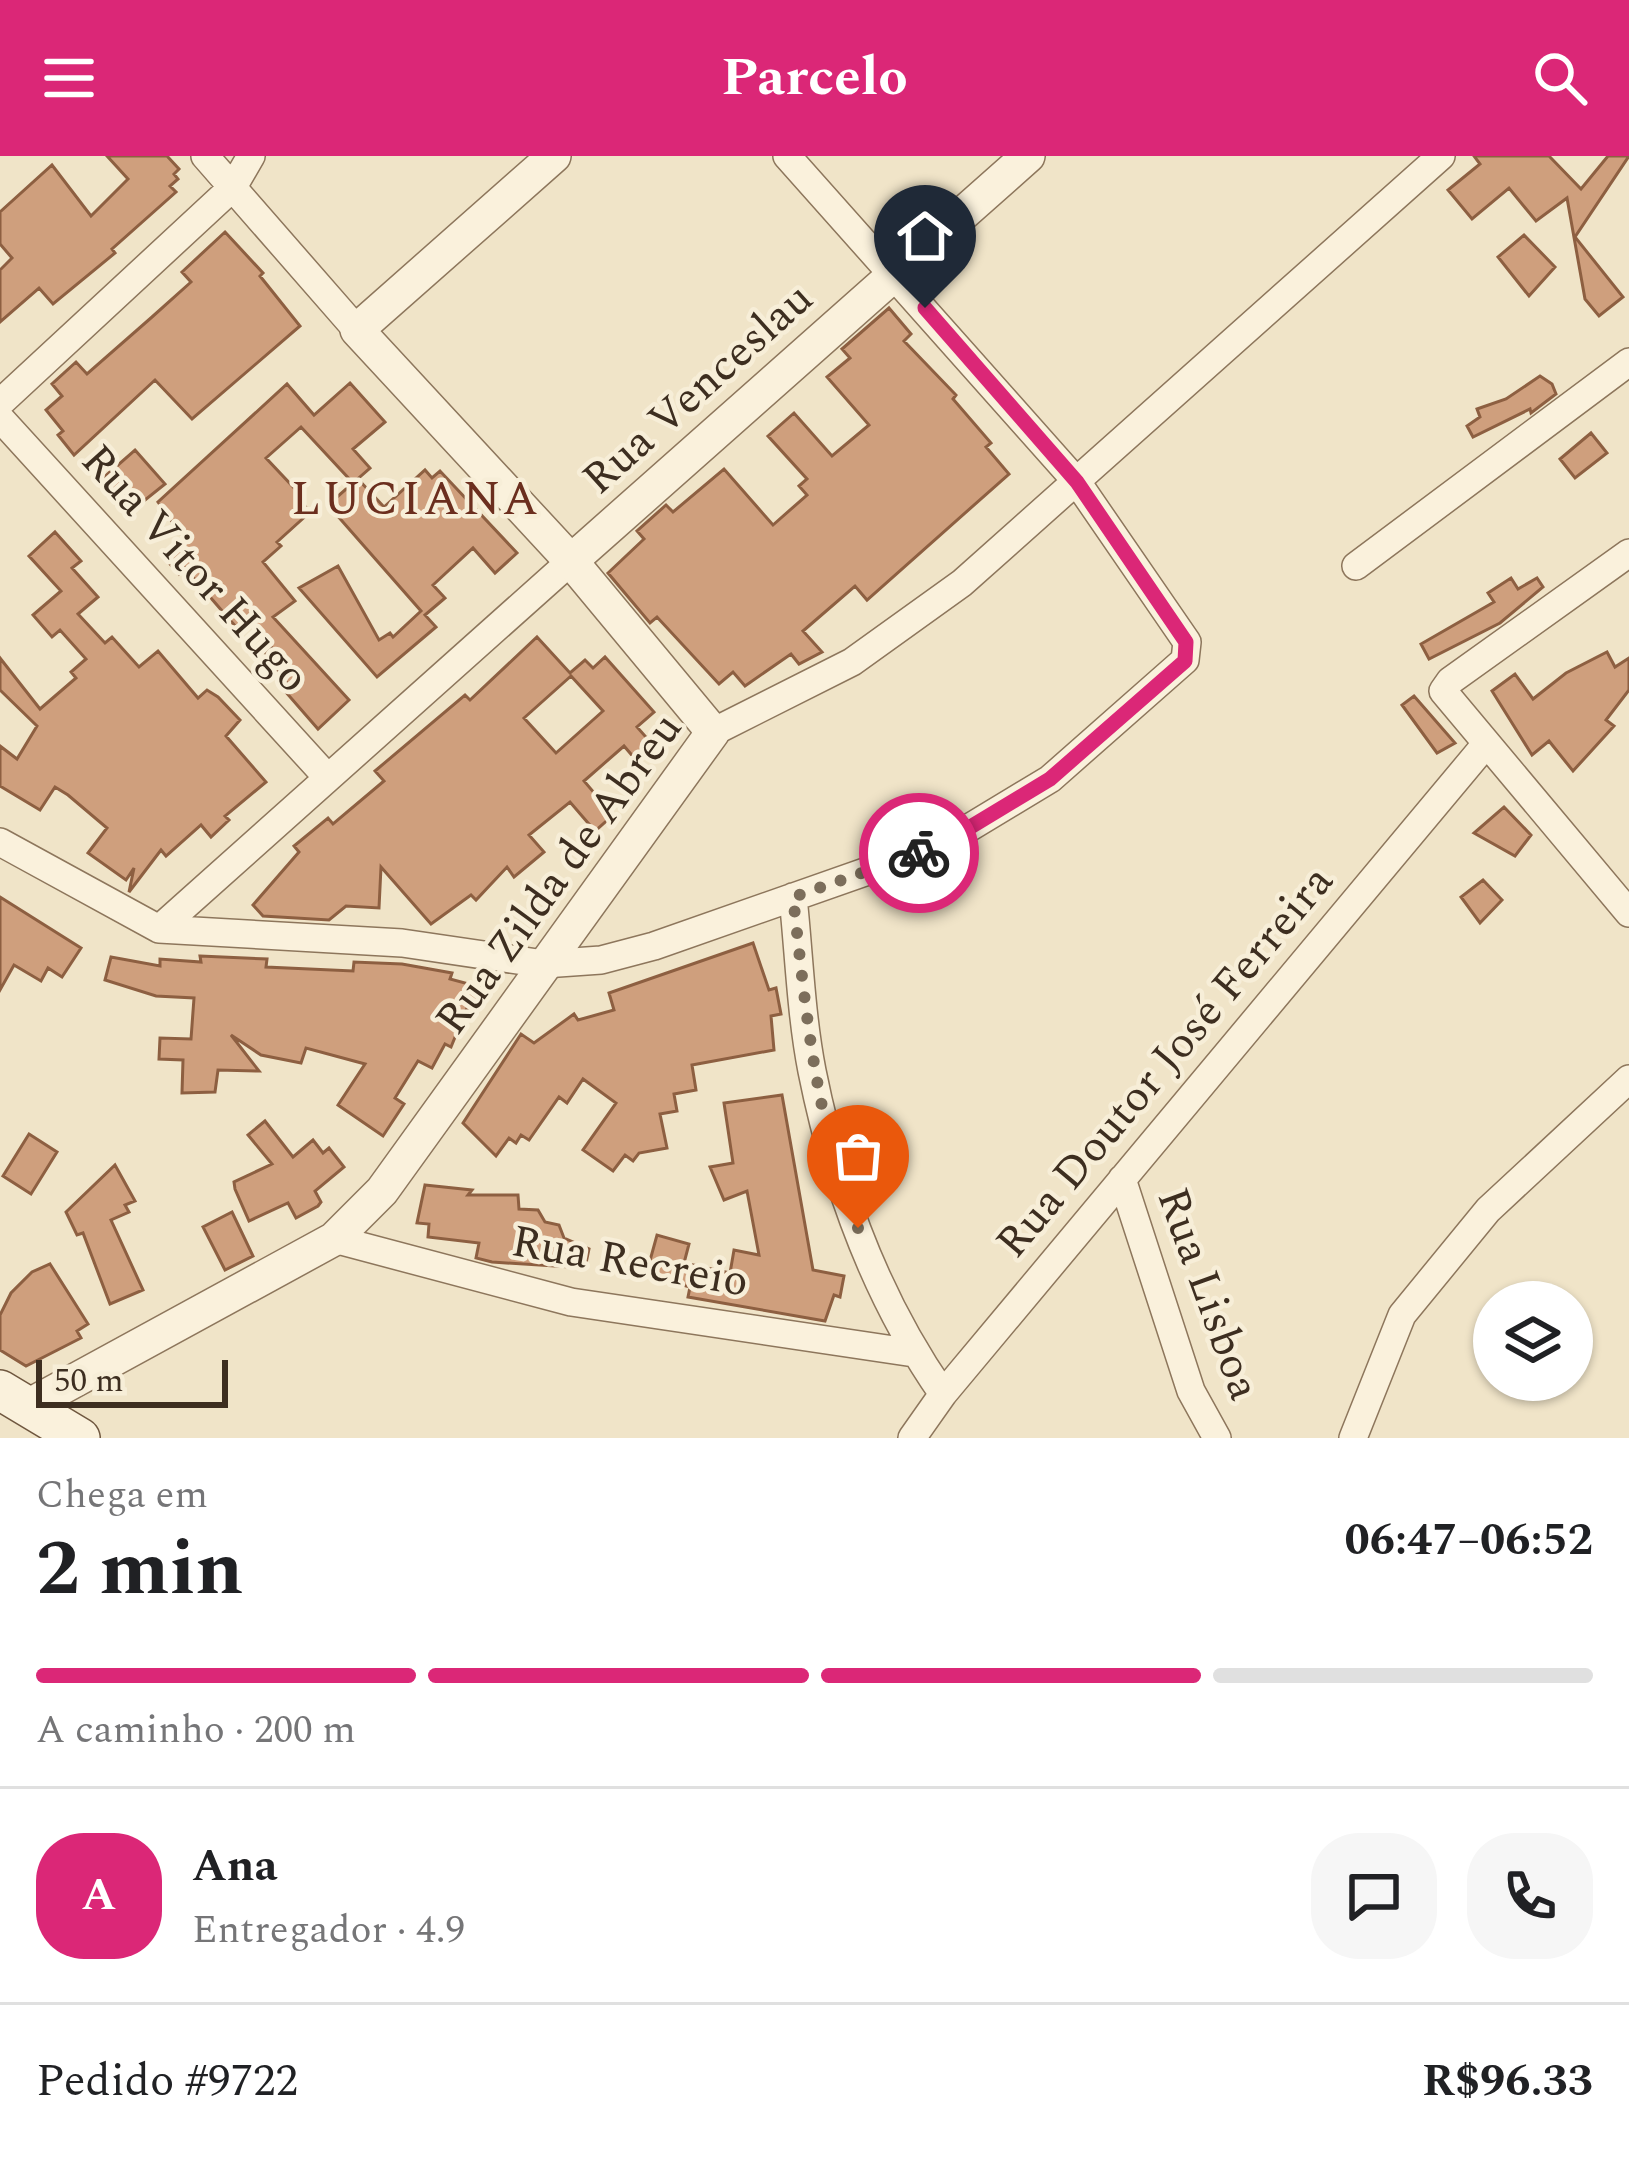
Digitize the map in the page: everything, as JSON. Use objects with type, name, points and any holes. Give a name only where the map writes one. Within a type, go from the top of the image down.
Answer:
[{"type":"main road","points":[[24,1411],[80,1438]]},
{"type":"street","points":[[206,156],[357,330],[571,561],[713,732]]},
{"type":"street","points":[[0,404],[233,187],[250,156]]},
{"type":"street","points":[[357,330],[554,156]]},
{"type":"street","points":[[0,842],[159,929],[402,943],[544,964],[602,960],[654,946],[939,846],[1050,779],[1185,661],[1186,642],[1077,482],[788,156]]},
{"type":"street","name":"Rua Venceslau","points":[[159,929],[1028,156]]},
{"type":"street","name":"Rua Zilda de Abreu","points":[[24,1411],[334,1239],[382,1191],[713,732],[852,662],[962,583],[1442,156]]},
{"type":"street","points":[[1356,566],[1629,362]]},
{"type":"street","name":"Rua Vitor Hugo","points":[[0,418],[327,777]]},
{"type":"street","points":[[1628,911],[1443,692],[1450,681],[1629,554]]},
{"type":"street","name":"Rua Doutor José Ferreira","points":[[912,1438],[943,1394],[1486,744]]},
{"type":"street","points":[[793,897],[812,1068],[840,1184],[893,1315],[943,1394]]},
{"type":"street","points":[[1352,1438],[1402,1315],[1488,1210],[1629,1079]]},
{"type":"street","name":"Rua Lisboa","points":[[1121,1179],[1191,1391],[1217,1438]]},
{"type":"street","name":"Rua Recreio","points":[[334,1239],[571,1302],[914,1353]]},
{"type":"building","points":[[107,156],[167,156],[179,169],[174,174],[178,179],[170,186],[176,192],[112,249],[115,253],[53,304],[39,288],[0,322],[0,270],[12,258],[0,244],[0,212],[52,165],[91,216],[128,179]]},
{"type":"building","points":[[1474,156],[1549,156],[1581,189],[1608,156],[1629,156],[1575,237],[1623,297],[1599,316],[1585,299],[1567,198],[1536,221],[1509,188],[1472,219],[1448,190],[1480,164]]},
{"type":"building","points":[[225,232],[263,273],[260,276],[300,326],[192,419],[155,380],[74,455],[46,410],[62,396],[52,384],[76,362],[87,374],[152,317],[191,282],[182,272]]},
{"type":"building","points":[[1524,235],[1555,267],[1529,296],[1498,257]]},
{"type":"building","points":[[889,308],[911,334],[904,341],[956,395],[953,399],[991,443],[986,447],[1009,474],[867,600],[855,586],[803,631],[822,652],[799,664],[791,654],[745,686],[733,672],[719,684],[657,617],[650,623],[608,573],[644,539],[637,531],[666,505],[673,512],[724,469],[773,525],[807,495],[799,486],[807,479],[768,436],[794,413],[832,456],[869,425],[827,377],[850,358],[842,349]]},
{"type":"building","points":[[1540,376],[1552,384],[1556,394],[1531,413],[1530,409],[1473,437],[1467,426],[1480,417],[1477,409],[1506,399]]},
{"type":"building","points":[[350,383],[385,422],[353,449],[370,468],[353,483],[301,427],[266,458],[296,490],[309,513],[263,562],[295,601],[273,617],[349,700],[318,729],[284,690],[289,686],[266,654],[272,648],[247,617],[236,627],[185,568],[179,574],[163,556],[183,537],[158,502],[287,384],[314,415]]},
{"type":"building","points":[[1591,433],[1607,453],[1575,478],[1560,459]]},
{"type":"building","points":[[135,450],[165,484],[130,512],[102,479]]},
{"type":"building","points":[[425,470],[432,478],[440,471],[517,553],[495,573],[473,548],[433,585],[445,598],[425,615],[436,627],[377,677],[299,588],[338,566],[379,640],[390,633],[393,637],[421,611],[328,505],[358,479],[384,507]]},
{"type":"building","points":[[55,532],[81,561],[72,568],[98,597],[78,614],[105,643],[112,637],[139,667],[158,651],[198,698],[207,690],[218,697],[240,720],[226,736],[266,782],[225,816],[229,820],[211,837],[201,825],[166,856],[161,850],[129,892],[134,868],[126,880],[88,853],[107,828],[68,795],[55,787],[40,810],[0,786],[0,746],[17,759],[37,726],[0,690],[0,658],[40,709],[76,678],[71,672],[86,659],[60,630],[52,637],[33,615],[61,591],[29,556]]},
{"type":"building","points":[[1511,578],[1518,589],[1537,578],[1543,587],[1500,623],[1429,659],[1421,644],[1494,602],[1488,593]]},
{"type":"building","points":[[537,637],[570,673],[585,660],[593,668],[605,657],[654,712],[637,727],[653,745],[636,760],[624,746],[584,781],[613,815],[595,831],[570,802],[529,835],[544,852],[514,877],[507,867],[476,900],[471,895],[431,924],[381,867],[379,908],[346,906],[329,920],[263,916],[253,905],[299,852],[294,846],[328,818],[333,824],[384,781],[375,771],[465,695],[470,700]],"holes":[[[571,676],[603,711],[556,753],[524,718]]]},
{"type":"building","points":[[1607,652],[1615,667],[1629,658],[1629,690],[1606,720],[1614,726],[1573,771],[1549,741],[1532,755],[1492,691],[1515,674],[1533,699],[1566,673]]},
{"type":"building","points":[[1414,696],[1455,743],[1437,753],[1402,705]]},
{"type":"building","points":[[1504,807],[1531,835],[1515,856],[1474,833]]},
{"type":"building","points":[[1483,880],[1502,900],[1480,923],[1461,897]]},
{"type":"building","points":[[0,897],[81,948],[62,977],[48,968],[41,981],[14,965],[0,990]]},
{"type":"building","points":[[753,943],[769,990],[776,988],[781,1014],[771,1016],[774,1050],[692,1065],[696,1090],[674,1094],[677,1111],[660,1114],[667,1148],[639,1153],[633,1161],[625,1155],[613,1171],[583,1150],[616,1103],[583,1079],[567,1103],[559,1097],[529,1140],[521,1135],[516,1143],[509,1138],[496,1156],[463,1123],[521,1034],[534,1043],[574,1014],[578,1020],[614,1010],[609,993]]},
{"type":"building","points":[[200,956],[267,959],[266,967],[353,971],[354,962],[402,964],[452,973],[450,979],[480,987],[475,1010],[467,1008],[451,1047],[445,1044],[432,1068],[418,1061],[395,1098],[404,1104],[383,1136],[338,1105],[365,1064],[306,1048],[301,1063],[261,1055],[231,1035],[259,1071],[218,1070],[215,1092],[182,1093],[183,1060],[159,1059],[160,1038],[191,1039],[194,998],[156,996],[105,980],[111,957],[160,966],[160,959],[201,962]]},
{"type":"building","points":[[782,1095],[813,1270],[844,1276],[840,1297],[834,1295],[825,1321],[688,1297],[690,1287],[646,1275],[657,1235],[689,1244],[684,1263],[730,1273],[734,1250],[759,1255],[747,1191],[724,1200],[710,1167],[733,1163],[724,1103]]},
{"type":"building","points":[[265,1121],[293,1157],[313,1140],[323,1153],[329,1148],[344,1167],[315,1191],[321,1202],[318,1206],[296,1218],[288,1203],[249,1221],[235,1189],[234,1182],[272,1164],[248,1135]]},
{"type":"building","points":[[29,1134],[57,1152],[31,1194],[3,1176]]},
{"type":"building","points":[[115,1165],[135,1201],[125,1205],[129,1212],[111,1220],[143,1290],[110,1304],[83,1233],[77,1235],[66,1212]]},
{"type":"building","points":[[425,1185],[472,1190],[468,1195],[518,1195],[519,1209],[538,1210],[545,1222],[559,1225],[564,1238],[589,1249],[585,1268],[492,1262],[476,1258],[479,1243],[428,1237],[429,1224],[417,1223]]},
{"type":"building","points":[[232,1212],[253,1256],[225,1270],[203,1227]]},
{"type":"building","points":[[50,1264],[88,1324],[77,1331],[81,1338],[26,1366],[0,1350],[0,1315],[11,1293],[32,1272]]},
{"type":"way so far","points":[[858,1228],[840,1184],[812,1068],[793,897],[919,853]]},
{"type":"district","name":"LUCIANA","points":[[416,499]]},
{"type":"route","points":[[919,853],[939,846],[1050,779],[1185,661],[1186,642],[1077,482],[925,308]]}]
